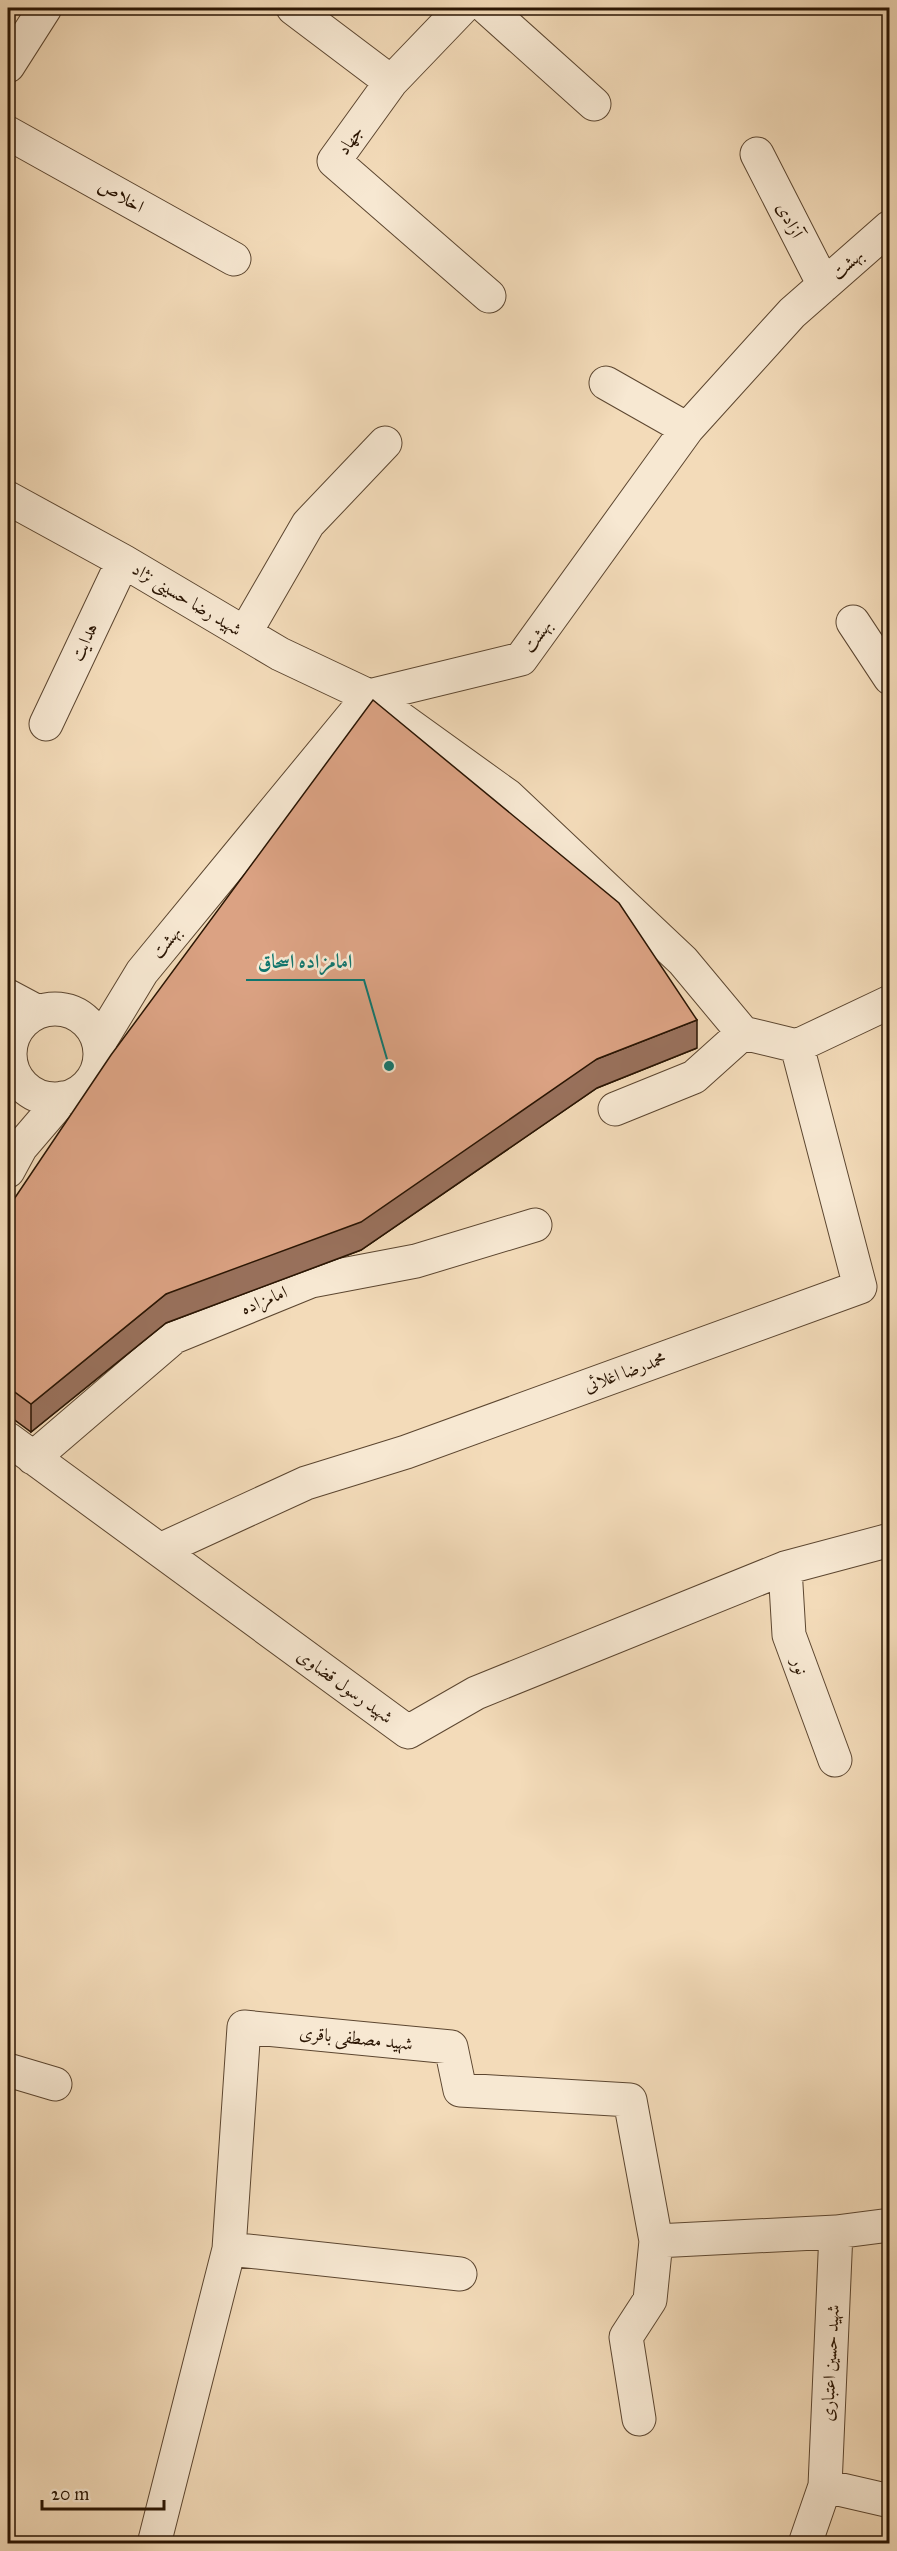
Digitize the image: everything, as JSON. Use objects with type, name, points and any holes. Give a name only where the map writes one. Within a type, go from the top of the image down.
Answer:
[{"type":"street","points":[[8,66],[45,8]]},
{"type":"street","points":[[293,8],[391,82],[462,8]]},
{"type":"street","points":[[487,8],[594,104]]},
{"type":"street","name":"جهاد","points":[[391,82],[334,162],[489,296]]},
{"type":"street","name":"اخلاص","points":[[8,133],[234,260]]},
{"type":"street","name":"آزادی","points":[[757,154],[824,285]]},
{"type":"street","name":"بهشت","points":[[141,972],[369,696],[521,659],[687,429],[792,313],[890,227]]},
{"type":"street","points":[[606,383],[687,429]]},
{"type":"street","points":[[245,633],[308,524],[385,443]]},
{"type":"street","name":"شهید رضا حسینی نژاد","points":[[8,498],[123,561],[280,654],[369,696],[508,795],[683,961],[743,1033]]},
{"type":"street","name":"هدایت","points":[[46,724],[123,561]]},
{"type":"street","points":[[853,622],[890,678]]},
{"type":"street","points":[[76,1015],[141,972]]},
{"type":"street","points":[[99,1043],[141,972]]},
{"type":"street","points":[[8,996],[38,1012]]},
{"type":"street","points":[[615,1110],[694,1077],[743,1033],[797,1046],[890,1002]]},
{"type":"street","points":[[14,1067],[35,1094],[48,1098],[63,1098],[77,1093],[97,1072],[100,1058],[99,1043],[93,1029],[69,1011],[54,1009],[38,1012],[26,1020],[17,1031],[11,1044],[14,1067],[14,1159]]},
{"type":"street","name":"محمدرضا اغلائی","points":[[160,1550],[306,1483],[406,1452],[860,1287],[797,1046]]},
{"type":"street","points":[[14,1159],[63,1098]]},
{"type":"street","name":"امامزاده","points":[[20,1448],[174,1337],[311,1281],[416,1261],[535,1225]]},
{"type":"street","name":"شهید رسول قضاوی","points":[[20,1448],[408,1732],[476,1692],[785,1568],[888,1544]]},
{"type":"street","name":"نور","points":[[785,1568],[789,1635],[835,1760]]},
{"type":"street","name":"شهید مصطفی باقری","points":[[154,2544],[229,2249],[244,2027],[451,2047],[460,2090],[630,2100],[656,2241],[650,2300],[626,2337],[639,2419]]},
{"type":"street","points":[[8,2070],[55,2084]]},
{"type":"street","points":[[656,2241],[836,2232],[890,2225]]},
{"type":"street","name":"شهید حسین اعتباری","points":[[805,2544],[825,2486],[836,2232]]},
{"type":"street","points":[[229,2249],[460,2274]]},
{"type":"street","points":[[825,2486],[890,2501]]},
{"type":"building","points":[[373,700],[619,903],[697,1020],[597,1059],[361,1222],[166,1294],[31,1404],[8,1387],[8,1208],[111,1055]]},
{"type":"place","name":"امامزاده اسحاق","points":[[389,1066]]}]
